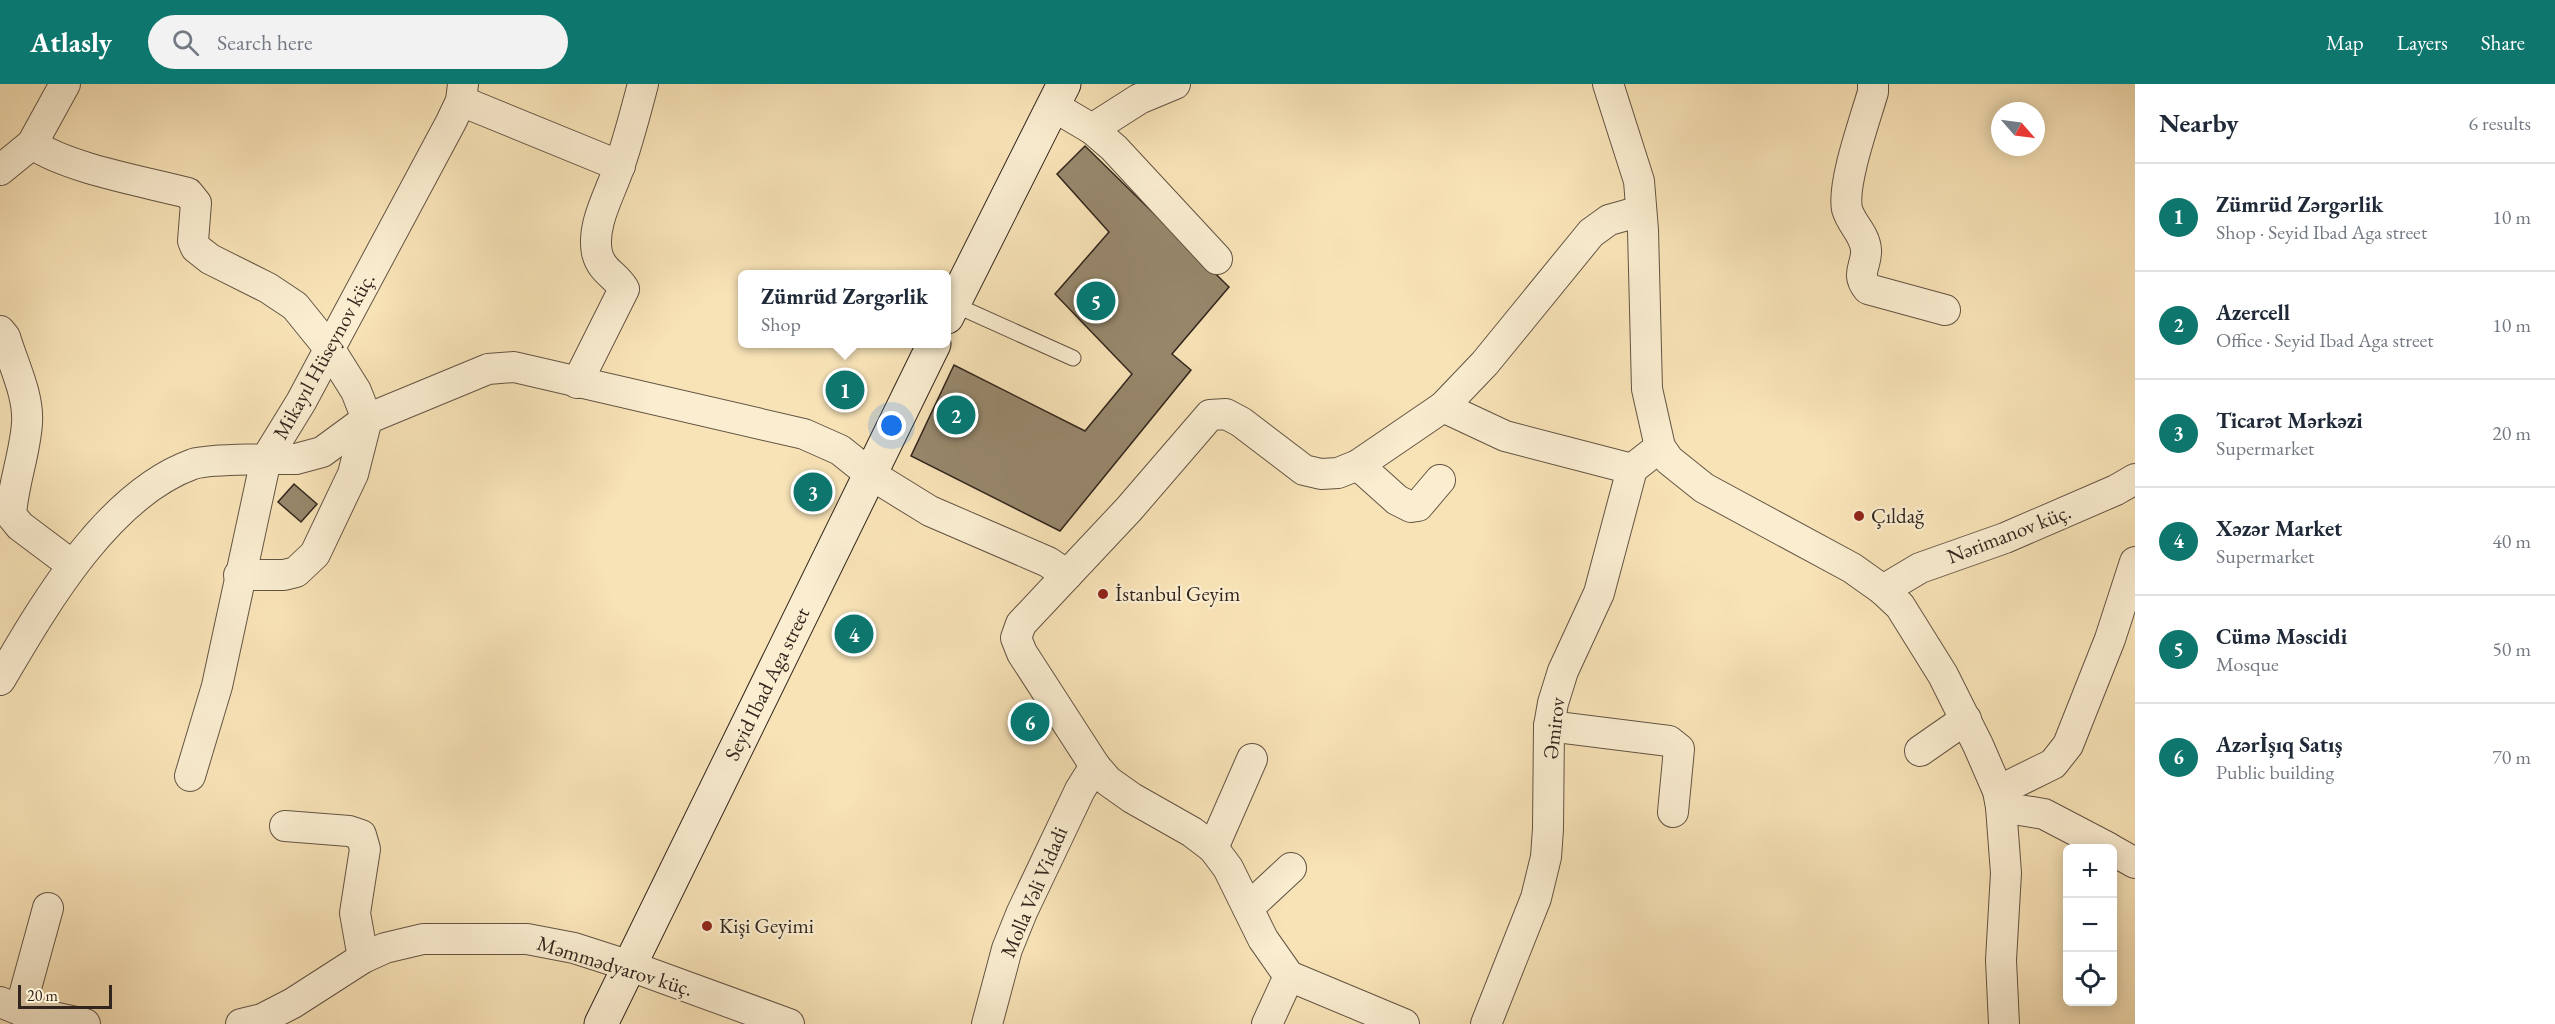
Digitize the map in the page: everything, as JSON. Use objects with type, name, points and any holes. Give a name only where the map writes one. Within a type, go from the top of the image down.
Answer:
[{"type":"street","points":[[0,170],[32,144],[65,84]]},
{"type":"street","points":[[577,383],[624,289],[620,282],[605,271],[598,254],[596,240],[601,217],[620,166],[643,84]]},
{"type":"street","points":[[1092,129],[1139,99],[1175,84]]},
{"type":"street","points":[[1608,84],[1636,172],[1641,211],[1647,389],[1660,447],[1669,460],[1704,488],[1852,568],[1900,606],[1913,627],[1966,719],[2000,799],[2006,873],[2001,960],[2004,1024]]},
{"type":"street","points":[[1873,84],[1873,92],[1847,189],[1852,224],[1864,239],[1866,252],[1862,282],[1868,289],[1945,310]]},
{"type":"street","points":[[462,92],[620,166]]},
{"type":"street","name":"Mikayıl Hüseynov küç.","points":[[0,680],[41,610],[72,565],[129,505],[162,479],[195,464],[267,459],[302,402],[462,92]]},
{"type":"street","points":[[951,308],[1058,95],[1114,148],[1217,259]]},
{"type":"street","points":[[32,144],[48,155],[188,193],[196,203],[193,241],[196,248],[210,259],[268,288],[295,306],[329,348],[356,391],[367,419],[353,474],[315,554],[296,572],[284,575],[239,574]]},
{"type":"street","points":[[1404,1024],[1289,976],[1263,939],[1228,868],[1213,848],[1192,831],[1132,798],[1108,781],[1095,766],[1023,653],[1016,638],[1021,624],[1129,509],[1210,416],[1226,414],[1241,422],[1304,470],[1321,474],[1338,473],[1358,465],[1443,407],[1485,363],[1591,232],[1609,219],[1641,211]]},
{"type":"street","points":[[0,331],[5,338],[26,404],[27,423],[12,495],[11,515],[20,526],[72,565]]},
{"type":"street","name":"Seyid Ibad Aga street","points":[[601,1024],[932,348]]},
{"type":"street","points":[[190,776],[217,686],[239,574],[267,459],[296,459],[322,452],[367,419],[488,369],[514,367],[804,434],[840,450],[870,474],[930,511],[1039,558],[1067,574]]},
{"type":"street","points":[[1443,407],[1505,436],[1632,470],[1660,447]]},
{"type":"street","points":[[1358,465],[1397,500],[1411,507],[1418,506],[1440,480]]},
{"type":"street","name":"Əmirov","points":[[1486,1024],[1536,898],[1546,857],[1549,726],[1563,671],[1599,593],[1632,470]]},
{"type":"street","name":"Nərimanov küç.","points":[[1882,590],[1920,568],[1978,549],[2037,525],[2116,490],[2135,479]]},
{"type":"street","points":[[2000,799],[2053,764],[2068,745],[2123,644],[2135,562]]},
{"type":"street","points":[[1920,751],[1966,719]]},
{"type":"street","points":[[1549,726],[1669,741],[1679,749],[1673,812]]},
{"type":"street","points":[[1213,848],[1252,759]]},
{"type":"street","name":"Molla Vəli Vidadi","points":[[987,1024],[1007,949],[1022,912],[1080,790],[1095,766]]},
{"type":"street","points":[[2000,799],[2044,814],[2101,844]]},
{"type":"street","points":[[285,826],[348,831],[361,835],[365,849],[355,913],[363,958]]},
{"type":"street","points":[[2117,852],[2135,863]]},
{"type":"street","points":[[1248,908],[1292,868]]},
{"type":"street","points":[[48,908],[10,1006],[85,1024]]},
{"type":"street","name":"Məmmədyarov küç.","points":[[241,1024],[262,1019],[293,1003],[363,958],[385,948],[423,939],[527,939],[574,948],[630,966],[789,1024]]},
{"type":"street","points":[[1267,1024],[1289,976]]},
{"type":"lane","points":[[951,310],[1073,358]]},
{"type":"building","points":[[1085,146],[1229,287],[1172,354],[1191,370],[1060,531],[911,456],[954,365],[1085,431],[1132,374],[1055,294],[1109,232],[1057,174]]},
{"type":"building","points":[[294,484],[317,504],[301,522],[278,502]]},
{"type":"place","name":"Cümə Məscidi","points":[[1096,301]]},
{"type":"place","name":"Zümrüd Zərgərlik","points":[[845,390]]},
{"type":"place","name":"Azercell","points":[[956,415]]},
{"type":"place","name":"Ticarət Mərkəzi","points":[[813,492]]},
{"type":"place","name":"Çıldağ","points":[[1859,516]]},
{"type":"place","name":"İstanbul Geyim","points":[[1103,594]]},
{"type":"place","name":"Xəzər Market","points":[[854,634]]},
{"type":"place","name":"Azərİşıq Satış","points":[[1030,722]]},
{"type":"place","name":"Kişi Geyimi","points":[[707,926]]}]
